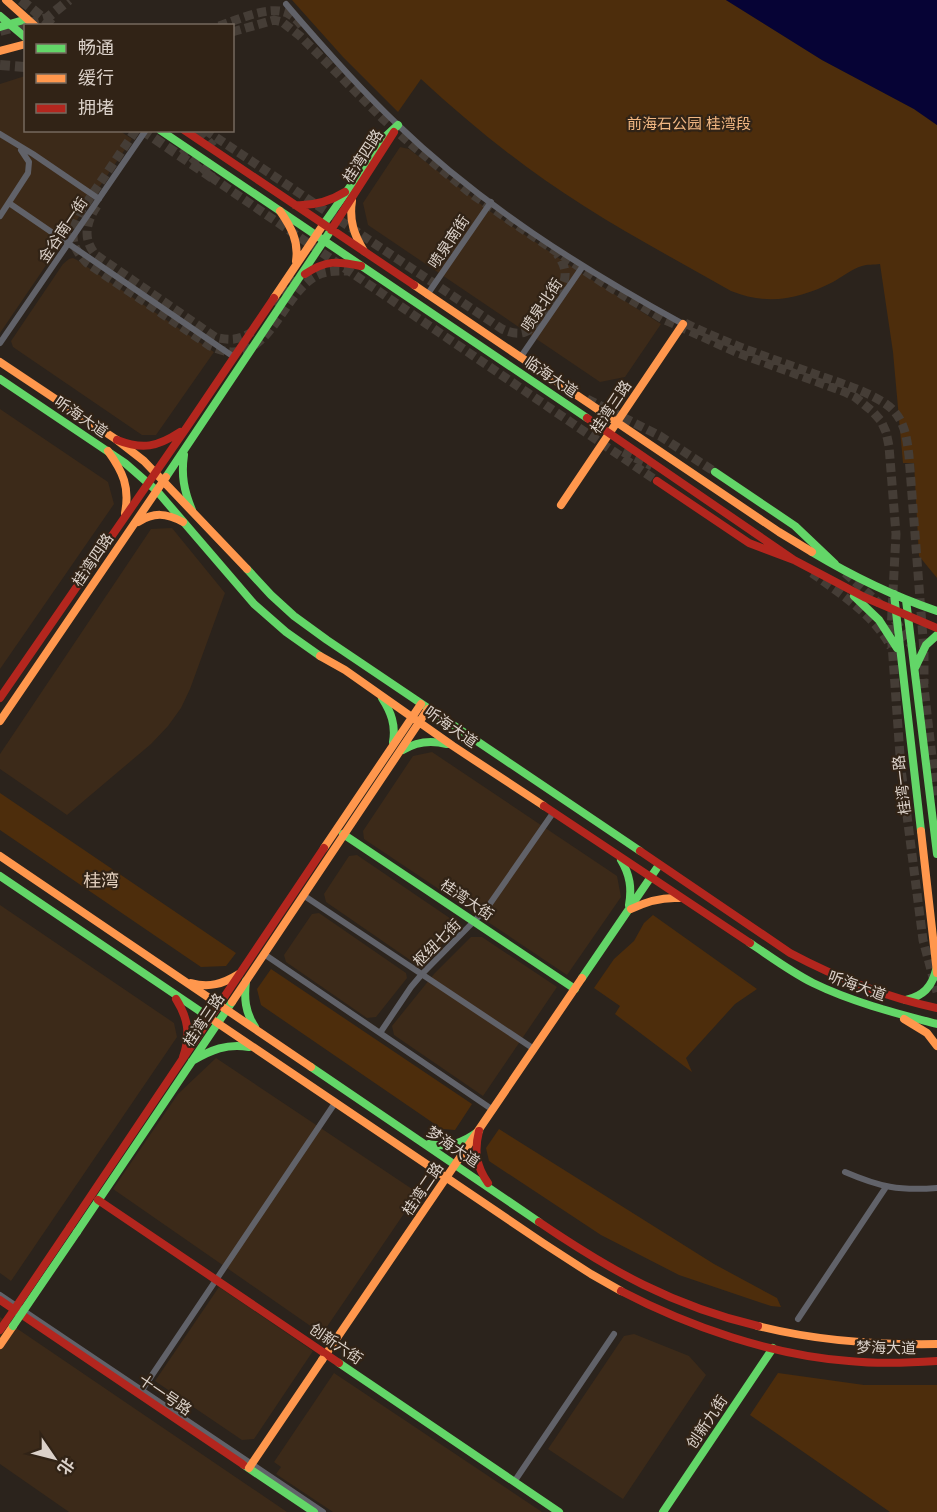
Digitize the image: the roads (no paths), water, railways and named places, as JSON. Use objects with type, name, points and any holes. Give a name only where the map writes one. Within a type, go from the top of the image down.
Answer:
[{"type":"main road","points":[[6,0],[33,24]]},
{"type":"main road","points":[[0,16],[24,36]]},
{"type":"main road","points":[[0,27],[27,19]]},
{"type":"main road","points":[[0,51],[24,45]]},
{"type":"main road","name":"桂湾四路","points":[[0,722],[185,450],[327,227],[390,140],[398,125]]},
{"type":"main road","name":"临海大道","points":[[163,132],[794,560],[842,587],[937,628]]},
{"type":"main road","name":"临海大道","points":[[187,132],[804,548],[906,600],[937,611]]},
{"type":"main road","points":[[293,204],[322,203],[351,192],[351,224],[354,234],[366,253]]},
{"type":"main road","points":[[280,211],[292,229],[298,245],[295,276]]},
{"type":"main road","points":[[295,276],[325,262],[334,261],[361,266]]},
{"type":"main road","name":"桂湾四路","points":[[0,698],[234,357],[295,276]]},
{"type":"main road","name":"桂湾三路","points":[[561,505],[683,324]]},
{"type":"main road","name":"听海大道","points":[[0,362],[140,457],[249,573],[294,616],[424,706],[805,961],[846,980],[937,1008]]},
{"type":"main road","name":"听海大道","points":[[0,380],[130,467],[157,491],[233,580],[269,618],[320,656],[345,670],[453,746],[784,967],[844,997],[896,1014],[937,1024]]},
{"type":"main road","points":[[117,440],[146,447],[165,441],[187,427]]},
{"type":"main road","points":[[185,450],[182,480],[192,510]]},
{"type":"main road","points":[[108,452],[122,473],[127,486],[128,495],[124,518]]},
{"type":"main road","points":[[715,472],[795,526],[835,564]]},
{"type":"main road","points":[[657,481],[748,543],[794,560]]},
{"type":"main road","points":[[134,525],[150,516],[160,514],[167,514],[183,522]]},
{"type":"main road","points":[[842,587],[866,606],[882,623],[900,652]]},
{"type":"main road","name":"桂湾一路","points":[[894,594],[937,971]]},
{"type":"main road","name":"桂湾一路","points":[[906,600],[937,854]]},
{"type":"main road","points":[[914,671],[926,643],[937,635]]},
{"type":"main road","points":[[378,693],[394,725],[392,754]]},
{"type":"main road","name":"桂湾三路","points":[[0,1345],[17,1312],[183,1057],[424,706]]},
{"type":"main road","points":[[392,754],[415,743],[437,741],[453,746]]},
{"type":"main road","name":"桂湾三路","points":[[73,1229],[98,1200],[246,981],[343,834],[392,754]]},
{"type":"main road","name":"桂湾大街","points":[[343,834],[575,989]]},
{"type":"main road","points":[[614,854],[629,875],[631,896],[628,910]]},
{"type":"main road","name":"梦海大道","points":[[0,856],[580,1250],[607,1266],[657,1292],[709,1312],[783,1333],[867,1345],[937,1344]]},
{"type":"main road","name":"桂湾二路","points":[[249,1468],[659,865]]},
{"type":"main road","name":"梦海大道","points":[[0,876],[543,1243],[620,1291],[664,1312],[745,1341],[835,1360],[886,1363],[937,1361]]},
{"type":"main road","points":[[628,910],[655,899],[671,897],[682,899]]},
{"type":"main road","points":[[906,1000],[926,992],[937,971]]},
{"type":"main road","points":[[181,979],[196,985],[213,986],[229,981],[239,974]]},
{"type":"main road","points":[[246,981],[245,1009],[250,1021],[262,1035]]},
{"type":"main road","points":[[171,992],[188,1022],[188,1042],[183,1057]]},
{"type":"main road","points":[[896,1014],[930,1036],[937,1046]]},
{"type":"main road","points":[[192,1061],[209,1051],[227,1045],[254,1048]]},
{"type":"main road","points":[[419,1140],[438,1146],[456,1145],[479,1131]]},
{"type":"main road","points":[[479,1131],[475,1150],[476,1161],[483,1178],[495,1192]]},
{"type":"main road","name":"创新六街","points":[[98,1200],[324,1357],[559,1512]]},
{"type":"main road","name":"十一号路","points":[[0,1300],[314,1512]]},
{"type":"main road","name":"桂湾三路","points":[[0,1330],[10,1324]]},
{"type":"main road","name":"创新九街","points":[[663,1512],[773,1347]]},
{"type":"street","points":[[286,4],[330,55],[398,125],[449,170],[583,266],[683,324]]},
{"type":"street","name":"金谷南一街","points":[[0,343],[145,132]]},
{"type":"street","points":[[0,134],[33,153],[99,199]]},
{"type":"street","points":[[0,216],[26,178],[29,166],[17,145]]},
{"type":"street","name":"喷泉南街","points":[[427,295],[491,202]]},
{"type":"street","points":[[9,203],[234,357]]},
{"type":"street","name":"喷泉北街","points":[[520,358],[583,266]]},
{"type":"street","name":"枢纽七街","points":[[380,1033],[422,974],[475,922],[493,900],[553,813]]},
{"type":"street","points":[[303,895],[534,1049]]},
{"type":"street","points":[[264,954],[493,1110]]},
{"type":"street","points":[[142,1390],[335,1103]]},
{"type":"street","points":[[845,1172],[885,1187],[937,1188]]},
{"type":"street","points":[[798,1319],[885,1187]]},
{"type":"street","points":[[0,1295],[323,1512]]},
{"type":"street","points":[[514,1482],[614,1334]]},
{"type":"tunnel","points":[[21,0],[51,24]]},
{"type":"tunnel","points":[[25,24],[47,18],[69,0]]},
{"type":"tunnel","points":[[225,24],[253,14],[280,11],[287,13],[302,26]]},
{"type":"tunnel","points":[[234,31],[274,20],[282,22],[300,36],[384,120],[469,192],[606,285],[663,319],[738,353],[845,392],[855,397],[881,421],[889,446],[896,534],[891,630],[901,769],[923,940],[937,992]]},
{"type":"tunnel","points":[[0,31],[24,24]]},
{"type":"tunnel","points":[[0,65],[24,67]]},
{"type":"tunnel","points":[[135,132],[81,211],[73,232],[74,244],[87,263],[210,346],[229,352],[245,350],[258,342],[270,330],[291,301],[314,277],[327,272],[350,271]]},
{"type":"tunnel","points":[[145,132],[214,179]]},
{"type":"tunnel","points":[[200,132],[213,147]]},
{"type":"tunnel","points":[[208,132],[507,331],[519,333],[530,329],[556,298],[564,282],[565,273],[557,254]]},
{"type":"tunnel","points":[[182,148],[214,179],[657,481]]},
{"type":"tunnel","points":[[97,206],[90,218],[87,231],[89,243],[96,255],[215,337],[235,339],[252,332]]},
{"type":"tunnel","points":[[274,305],[293,276]]},
{"type":"tunnel","points":[[685,323],[746,349],[864,392],[884,403],[900,419],[905,431],[909,456],[924,651],[924,684]]},
{"type":"tunnel","points":[[587,399],[660,436],[715,472]]},
{"type":"tunnel","points":[[623,452],[652,466]]},
{"type":"tunnel","points":[[812,573],[866,615],[884,635],[891,647]]},
{"type":"tunnel","points":[[845,573],[880,604]]},
{"type":"tunnel","points":[[895,620],[912,646]]},
{"type":"tunnel","points":[[923,679],[937,800]]},
{"type":"district","name":"桂湾","points":[[101,881]]},
{"type":"park label","name":"前海石公园 桂湾段","points":[[689,124]]}]
